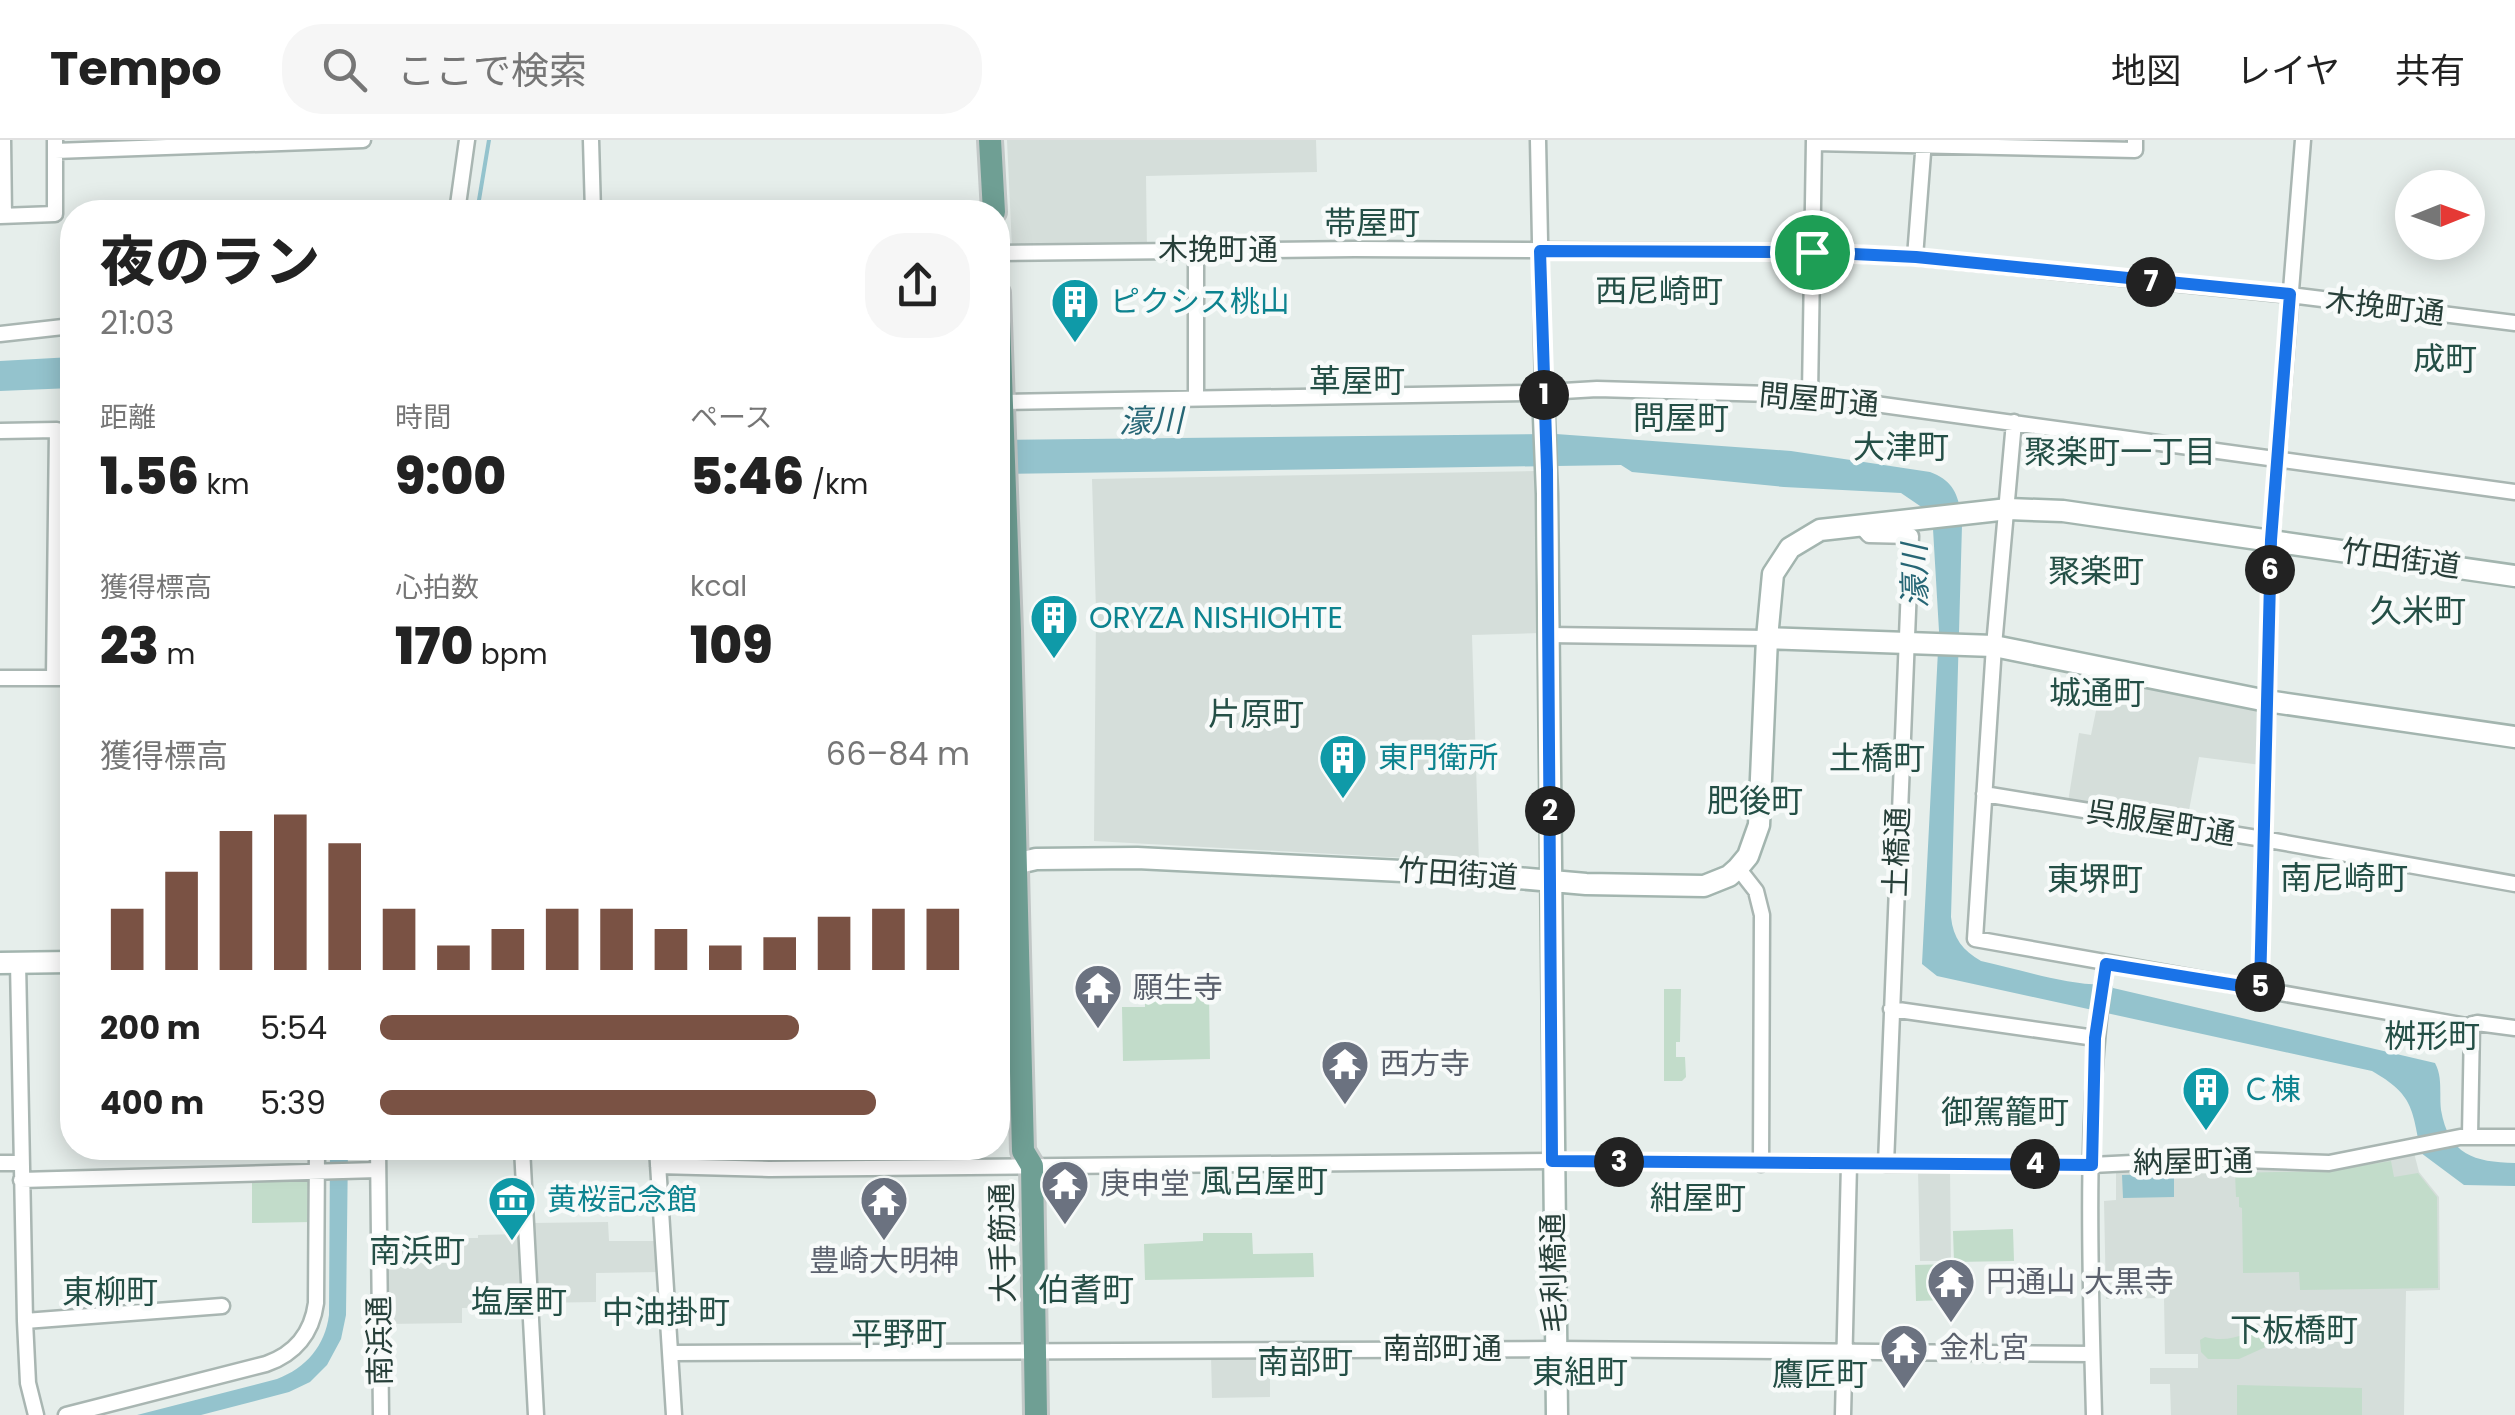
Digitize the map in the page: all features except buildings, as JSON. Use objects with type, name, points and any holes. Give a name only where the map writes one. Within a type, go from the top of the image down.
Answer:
[{"type":"main road","points":[[990,140],[993,200]]},
{"type":"main road","name":"毛利橋通","points":[[1543,392],[1557,1415]]},
{"type":"main road","name":"竹田街道","points":[[1010,865],[1137,858],[1586,884],[1704,886],[1729,876],[1748,856],[1759,826],[1766,638],[1773,574],[1790,548],[1820,530],[2008,509],[2074,512],[2515,576]]},
{"type":"main road","points":[[1766,638],[1994,646],[2266,701],[2515,737]]},
{"type":"main road","name":"大手筋通","points":[[1010,932],[1023,1151],[1032,1166],[1036,1415]]},
{"type":"main road","points":[[9,963],[60,962]]},
{"type":"street","points":[[2,140],[2,216],[55,214],[55,146],[362,140]]},
{"type":"street","points":[[459,200],[467,140]]},
{"type":"street","points":[[591,140],[594,200]]},
{"type":"street","points":[[1538,140],[1543,392]]},
{"type":"street","points":[[1810,395],[1814,142],[2000,143],[2135,150],[2135,140]]},
{"type":"street","points":[[2260,989],[2271,540],[2303,140]]},
{"type":"street","points":[[1916,257],[1924,142]]},
{"type":"street","points":[[1196,251],[1196,398]]},
{"type":"street","name":"木挽町通","points":[[1010,254],[1814,252],[1916,257],[2290,294],[2515,323]]},
{"type":"street","points":[[0,334],[60,327]]},
{"type":"street","name":"問屋町通","points":[[1010,402],[1597,389],[1810,395],[2515,492]]},
{"type":"street","points":[[2014,422],[1994,646],[1975,939],[2105,971],[2260,989],[2515,1028]]},
{"type":"street","points":[[0,431],[57,430],[54,678]]},
{"type":"street","name":"土橋通","points":[[1860,525],[1869,535],[1911,536],[1886,1164]]},
{"type":"street","points":[[1548,635],[1766,638]]},
{"type":"street","points":[[0,678],[60,678]]},
{"type":"street","name":"呉服屋町通","points":[[1984,794],[2515,884]]},
{"type":"street","points":[[1738,868],[1756,891],[1762,914],[1761,1164]]},
{"type":"street","points":[[9,963],[28,1383],[36,1415]]},
{"type":"street","points":[[2094,1415],[2089,1178],[2095,1038],[2105,971]]},
{"type":"street","points":[[1891,1009],[2095,1038]]},
{"type":"street","points":[[2472,1024],[2465,1136],[2515,1137]]},
{"type":"street","name":"納屋町通","points":[[658,1166],[787,1169],[1552,1161],[2329,1163],[2465,1136]]},
{"type":"street","points":[[66,1415],[266,1364],[295,1348],[307,1333],[316,1309],[318,1160]]},
{"type":"street","name":"南浜通","points":[[378,1160],[381,1415]]},
{"type":"street","points":[[523,1160],[536,1415]]},
{"type":"street","points":[[658,1160],[674,1415]]},
{"type":"street","points":[[0,1163],[21,1163]]},
{"type":"street","points":[[1843,1415],[1849,1164]]},
{"type":"street","points":[[21,1180],[378,1170]]},
{"type":"street","points":[[25,1321],[222,1306]]},
{"type":"street","name":"南部町通","points":[[672,1353],[1555,1349],[2092,1354]]},
{"type":"shaded area","points":[[1007,140],[1316,140],[1317,172],[1146,176],[1147,250],[1012,248]]},
{"type":"shaded area","points":[[1537,471],[1540,633],[1472,635],[1479,862],[1094,841],[1096,611],[1092,479]]},
{"type":"shaded area","points":[[2104,672],[2249,703],[2261,713],[2261,765],[2199,757],[2187,821],[2068,802],[2079,733],[2091,735]]},
{"type":"shaded area","points":[[2414,1153],[2419,1172],[2439,1197],[2440,1290],[2406,1291],[2404,1415],[2171,1415],[2170,1384],[2150,1384],[2150,1368],[2198,1368],[2198,1354],[2165,1354],[2164,1298],[2106,1299],[2104,1201],[2116,1200],[2116,1170],[2326,1170]]},
{"type":"shaded area","points":[[1918,1170],[1950,1170],[1951,1261],[1920,1261]]},
{"type":"shaded area","points":[[608,1222],[609,1241],[661,1241],[661,1272],[596,1273],[596,1302],[533,1303],[532,1223]]},
{"type":"shaded area","points":[[523,1234],[525,1307],[462,1308],[462,1323],[386,1324],[384,1243]]},
{"type":"shaded area","points":[[1270,1355],[1270,1397],[1212,1398],[1211,1356]]},
{"type":"green space","points":[[1664,989],[1681,989],[1676,1057],[1685,1057],[1686,1077],[1682,1081],[1664,1081]]},
{"type":"green space","points":[[1209,995],[1210,1059],[1123,1061],[1122,1007],[1145,1007],[1145,996]]},
{"type":"green space","points":[[2391,1161],[2394,1177],[2418,1173],[2437,1197],[2438,1288],[2300,1290],[2299,1272],[2243,1273],[2242,1208],[2236,1197],[2235,1173],[2326,1171]]},
{"type":"green space","points":[[252,1178],[303,1178],[312,1184],[312,1222],[252,1223]]},
{"type":"green space","points":[[2013,1229],[2014,1261],[1954,1262],[1953,1231]]},
{"type":"green space","points":[[1203,1233],[1252,1233],[1253,1254],[1313,1253],[1314,1277],[1145,1280],[1144,1244],[1203,1241]]},
{"type":"green space","points":[[1948,1264],[1945,1300],[1916,1301],[1915,1265]]},
{"type":"green space","points":[[2277,1323],[2270,1345],[2239,1359],[2208,1359],[2201,1352],[2200,1340],[2205,1337],[2232,1338]]},
{"type":"green space","points":[[2237,1385],[2362,1388],[2362,1415],[2237,1415]]},
{"type":"water","points":[[60,358],[60,388],[0,391],[0,361]]},
{"type":"water","points":[[1556,434],[1791,451],[1939,476],[1951,486],[1958,500],[1962,525],[1951,917],[1960,943],[1981,961],[2065,981],[2113,984],[2113,988],[2435,1063],[2441,1110],[2450,1137],[2476,1158],[2515,1163],[2515,1186],[2464,1185],[2421,1153],[2409,1104],[2396,1088],[2372,1071],[1937,976],[1922,964],[1939,631],[1933,529],[1923,508],[1901,493],[1784,487],[1632,472],[1621,465],[1010,474],[1010,440]]},
{"type":"water","points":[[330,1160],[348,1160],[346,1315],[341,1339],[327,1365],[310,1382],[289,1392],[201,1415],[137,1415],[277,1379],[297,1369],[318,1346],[329,1315]]},
{"type":"water","points":[[2174,1174],[2174,1197],[2123,1198],[2122,1175]]},
{"type":"waterway","points":[[479,200],[489,140]]},
{"type":"place","name":"ピクシス桃山","points":[[1075,344]]},
{"type":"place","name":"ORYZA NISHIOHTE","points":[[1054,660]]},
{"type":"place","name":"東門衛所","points":[[1343,800]]},
{"type":"place","name":"願生寺","points":[[1098,1030]]},
{"type":"place","name":"西方寺","points":[[1345,1106]]},
{"type":"place","name":"Ｃ棟","points":[[2206,1132]]},
{"type":"place","name":"庚申堂","points":[[1065,1226]]},
{"type":"place","name":"黄桜記念館","points":[[512,1242]]},
{"type":"place","name":"豊崎大明神","points":[[884,1242]]},
{"type":"place","name":"円通山 大黒寺","points":[[1951,1324]]},
{"type":"place","name":"金札宮","points":[[1904,1390]]},
{"type":"district","name":"帯屋町","points":[[1372,223]]},
{"type":"district","name":"西尼崎町","points":[[1659,291]]},
{"type":"district","name":"成町","points":[[2445,359]]},
{"type":"district","name":"革屋町","points":[[1357,381]]},
{"type":"district","name":"問屋町","points":[[1681,418]]},
{"type":"district","name":"大津町","points":[[1901,447]]},
{"type":"district","name":"聚楽町一丁目","points":[[2120,452]]},
{"type":"district","name":"聚楽町","points":[[2096,571]]},
{"type":"district","name":"久米町","points":[[2418,611]]},
{"type":"district","name":"城通町","points":[[2097,693]]},
{"type":"district","name":"片原町","points":[[1256,714]]},
{"type":"district","name":"土橋町","points":[[1877,758]]},
{"type":"district","name":"肥後町","points":[[1755,801]]},
{"type":"district","name":"南尼崎町","points":[[2344,878]]},
{"type":"district","name":"東堺町","points":[[2095,879]]},
{"type":"district","name":"桝形町","points":[[2432,1036]]},
{"type":"district","name":"御駕籠町","points":[[2005,1112]]},
{"type":"district","name":"風呂屋町","points":[[1264,1181]]},
{"type":"district","name":"紺屋町","points":[[1698,1198]]},
{"type":"district","name":"南浜町","points":[[417,1251]]},
{"type":"district","name":"伯耆町","points":[[1086,1290]]},
{"type":"district","name":"東柳町","points":[[110,1292]]},
{"type":"district","name":"塩屋町","points":[[519,1302]]},
{"type":"district","name":"中油掛町","points":[[666,1312]]},
{"type":"district","name":"下板橋町","points":[[2294,1330]]},
{"type":"district","name":"平野町","points":[[899,1334]]},
{"type":"district","name":"南部町","points":[[1305,1362]]},
{"type":"district","name":"東組町","points":[[1580,1372]]},
{"type":"district","name":"鷹匠町","points":[[1820,1374]]},
{"type":"route","points":[[1540,251],[1812,252],[1916,257],[2290,294],[2271,540],[2260,989],[2106,964],[2095,1038],[2092,1165],[1552,1161],[1547,470],[1540,251]]},
{"type":"water label","name":"濠川","points":[[1151,421]]},
{"type":"water label","name":"濠川","points":[[1915,576]]}]
